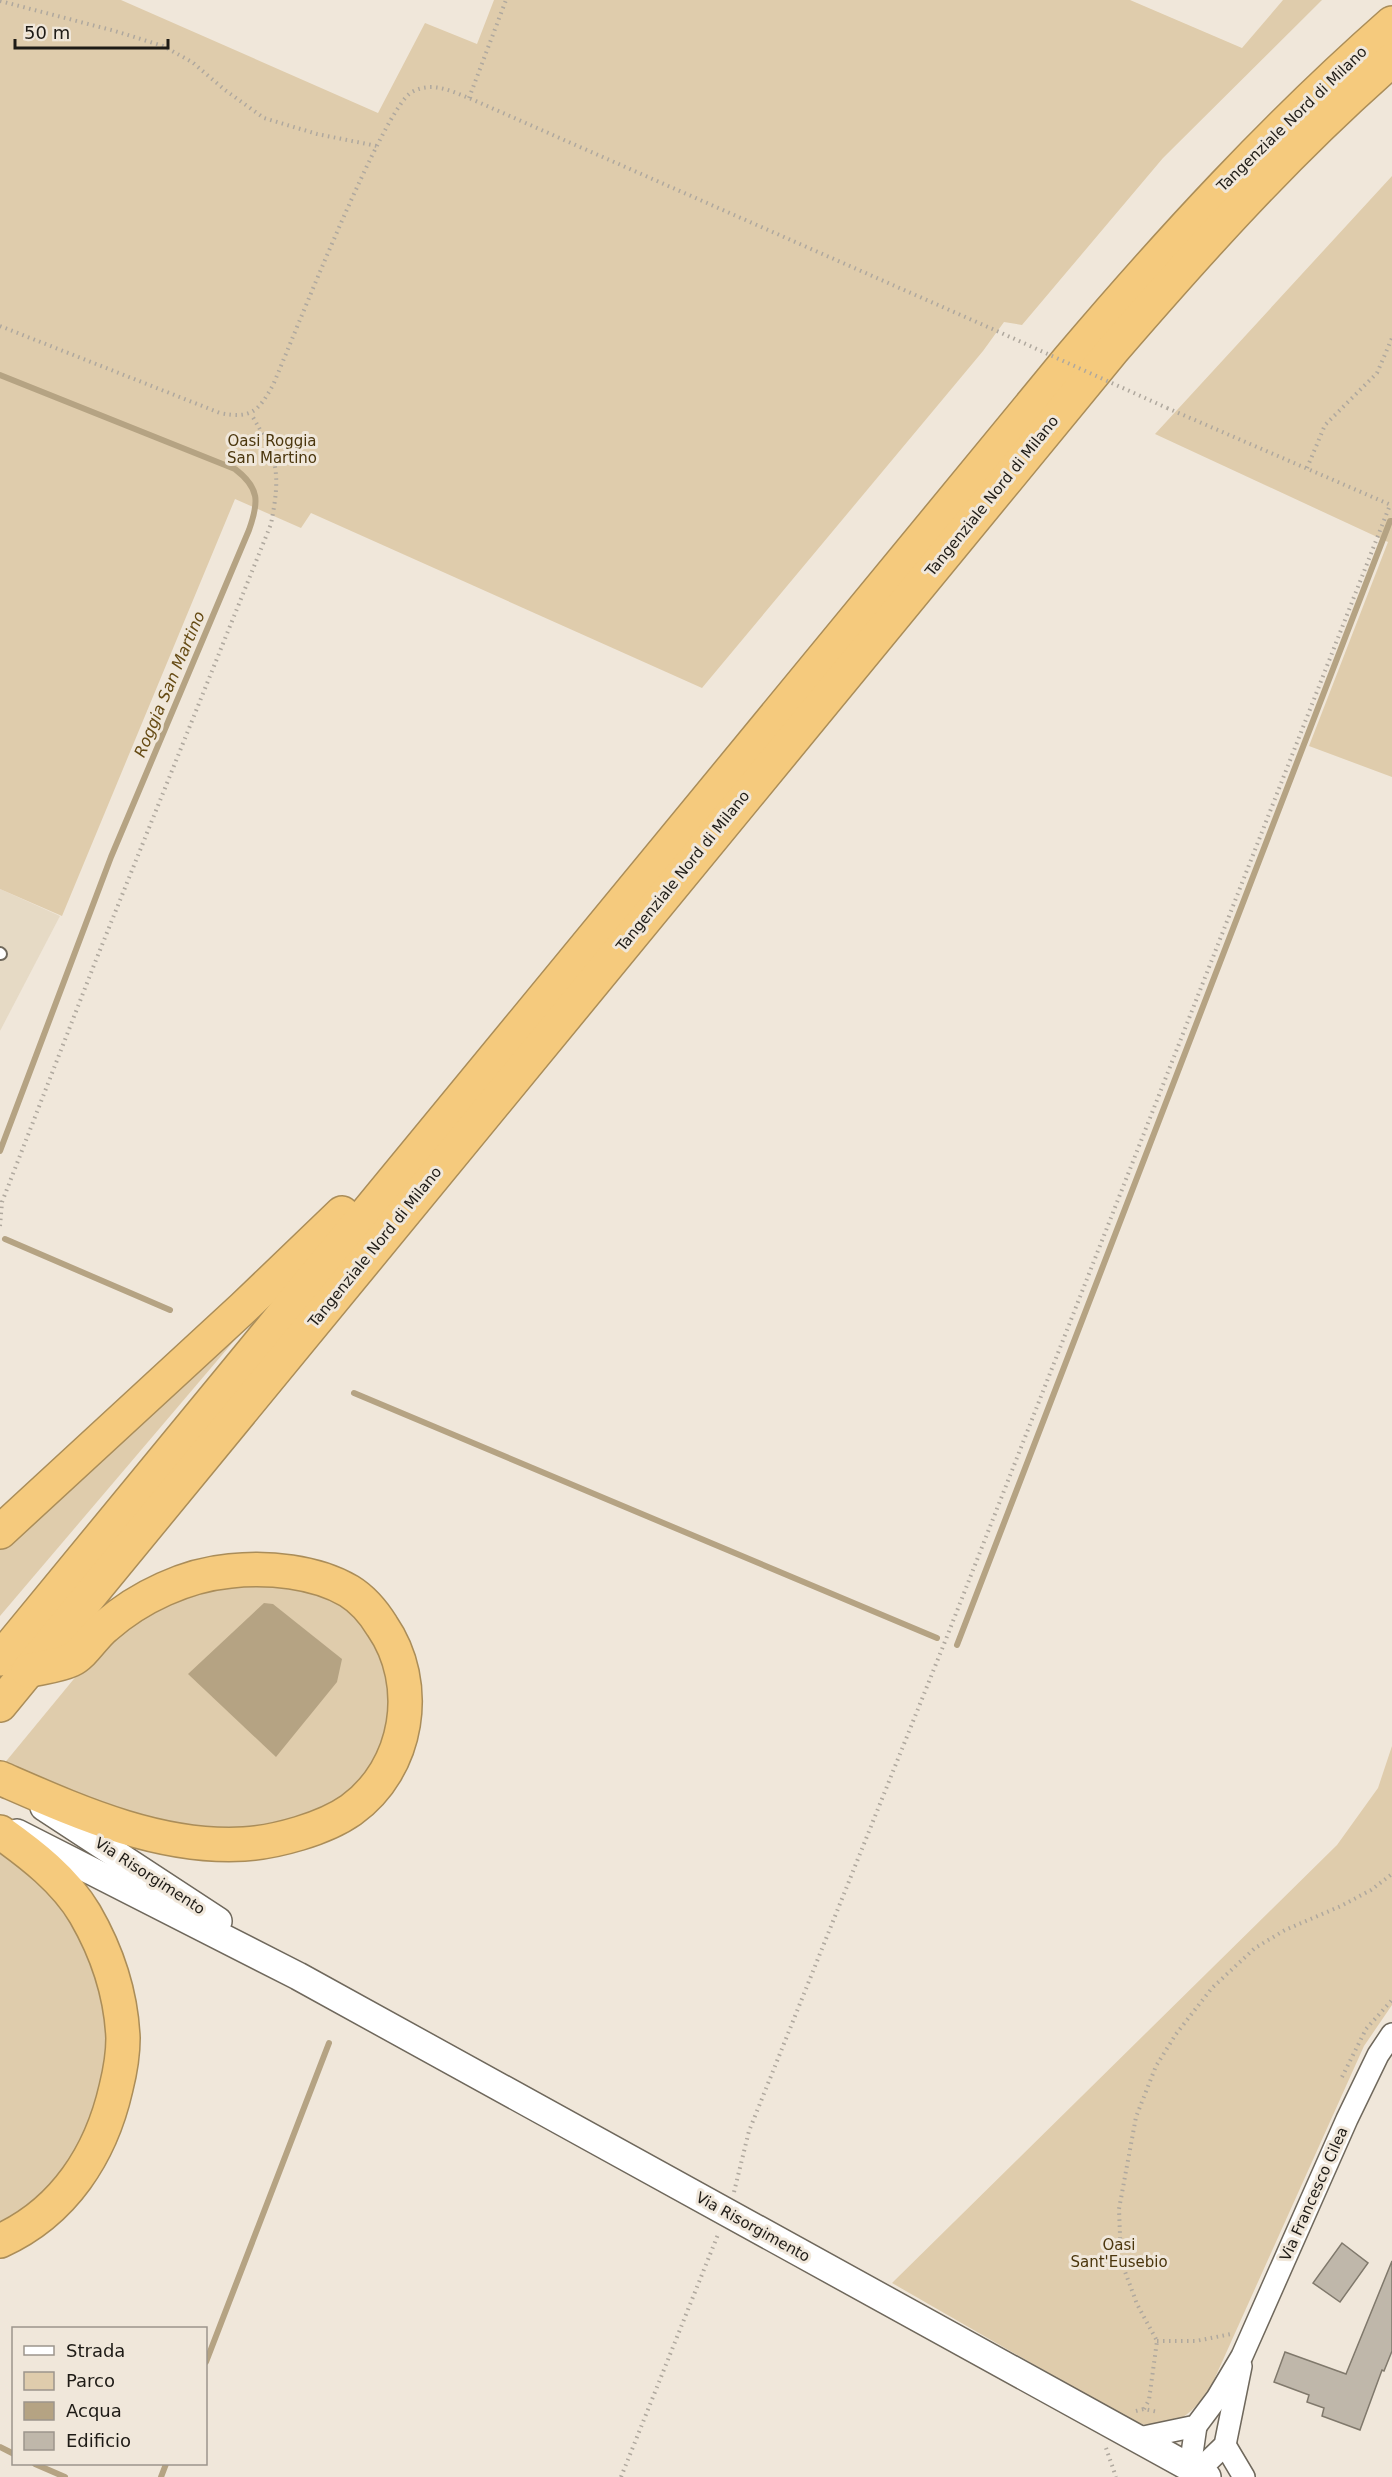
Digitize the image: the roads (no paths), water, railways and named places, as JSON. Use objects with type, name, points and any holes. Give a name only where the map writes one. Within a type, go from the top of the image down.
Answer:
[{"type":"highway","name":"Tangenziale Nord di Milano","points":[[0,1705],[14,1665],[684,825],[1029,406],[1146,269],[1275,132],[1392,23]]},
{"type":"highway","name":"Tangenziale Nord di Milano","points":[[14,1665],[1112,351],[1177,276],[1258,189],[1327,120],[1392,60]]},
{"type":"highway","points":[[0,1532],[251,1301],[349,1205],[579,928],[684,825]]},
{"type":"highway","points":[[0,1778],[92,1817],[175,1839],[244,1844],[298,1833],[350,1811],[375,1786],[396,1752],[405,1716],[404,1678],[401,1662],[376,1616],[350,1592],[329,1581],[281,1571],[229,1571],[181,1583],[156,1593],[119,1615],[104,1627],[73,1660],[14,1665]]},
{"type":"highway","points":[[0,1832],[46,1869],[84,1911],[103,1947],[114,1980],[123,2040],[120,2072],[112,2104],[89,2162],[72,2186],[51,2207],[28,2227],[0,2241]]},
{"type":"street","name":"Via Risorgimento","points":[[0,1778],[191,1902],[298,1976]]},
{"type":"street","name":"Via Risorgimento","points":[[0,1825],[298,1976],[1198,2472]]},
{"type":"street","name":"Via Francesco Cilea","points":[[1198,2472],[1196,2426],[1217,2398],[1242,2356],[1347,2119],[1378,2055],[1392,2034]]},
{"type":"street","name":"Via Francesco Cilea","points":[[1225,2445],[1238,2389],[1242,2356]]},
{"type":"street","points":[[1139,2438],[1196,2426]]},
{"type":"street","points":[[1198,2472],[1225,2445],[1244,2477]]},
{"type":"water","points":[[264,1603],[273,1604],[342,1659],[337,1682],[276,1757],[188,1674]]},
{"type":"waterway","name":"Roggia San Martino","points":[[0,375],[235,469],[253,489],[256,503],[249,530],[111,857],[0,1151]]},
{"type":"waterway","points":[[957,1645],[1390,521],[1392,521]]},
{"type":"waterway","points":[[5,1239],[170,1310]]},
{"type":"waterway","points":[[354,1393],[937,1638]]},
{"type":"waterway","points":[[207,2359],[329,2043]]},
{"type":"waterway","points":[[0,2447],[12,2453]]},
{"type":"waterway","points":[[37,2465],[65,2477]]},
{"type":"waterway","points":[[161,2477],[166,2465]]},
{"type":"park label","name":"Oasi Roggia San Martino","points":[[272,450]]},
{"type":"park label","name":"Oasi Sant'Eusebio","points":[[1119,2254]]}]
